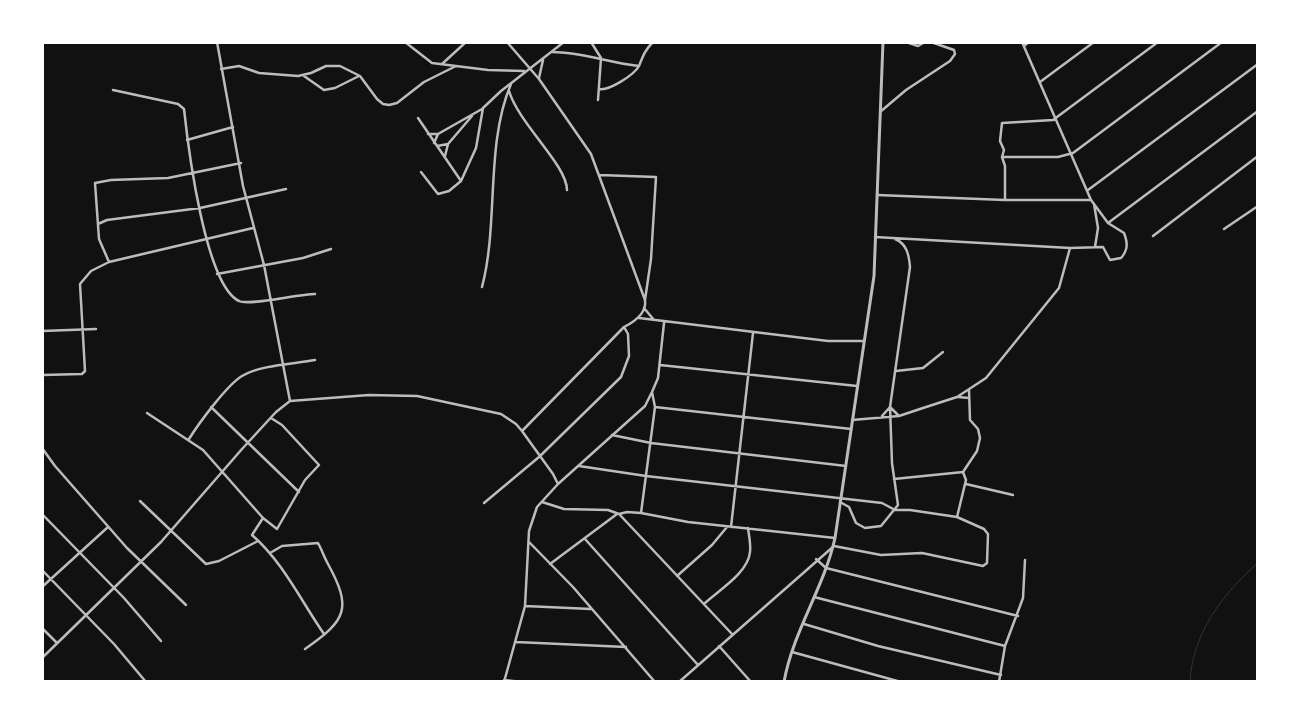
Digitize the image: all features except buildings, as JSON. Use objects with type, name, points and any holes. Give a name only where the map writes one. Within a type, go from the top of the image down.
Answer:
[{"type":"street","points":[[217,42],[246,197],[264,265],[290,401]]},
{"type":"street","points":[[404,42],[428,61],[488,70],[527,70]]},
{"type":"street","points":[[442,64],[466,42]]},
{"type":"street","points":[[507,42],[527,70],[539,79],[588,149],[645,300]]},
{"type":"street","points":[[428,134],[438,134],[474,115],[527,70],[564,42]]},
{"type":"street","points":[[591,42],[601,58],[598,100]]},
{"type":"street","points":[[599,89],[608,89],[614,86],[639,66],[642,54],[653,42]]},
{"type":"street","points":[[784,682],[792,652],[836,538],[872,292],[883,42]]},
{"type":"street","points":[[906,42],[918,46],[925,42]]},
{"type":"street","points":[[880,112],[906,90],[953,58],[954,50],[931,42]]},
{"type":"street","points":[[875,237],[1070,248],[1095,247],[1103,248],[1110,260],[1121,258],[1127,250],[1124,233],[1108,223],[1091,200],[1073,154],[1023,44],[1029,42]]},
{"type":"street","points":[[1040,82],[1094,42]]},
{"type":"street","points":[[1005,200],[1005,166],[1002,157],[1004,150],[1000,141],[1002,123],[1048,121],[1057,118],[1158,42]]},
{"type":"street","points":[[1002,157],[1058,157],[1073,154],[1222,42]]},
{"type":"street","points":[[552,52],[573,53],[639,66]]},
{"type":"street","points":[[447,58],[450,65]]},
{"type":"street","points":[[539,79],[544,58]]},
{"type":"street","points":[[1088,190],[1258,64]]},
{"type":"street","points":[[221,69],[239,66],[259,73],[279,76],[304,76],[331,65],[360,76],[377,100],[389,106],[424,82],[456,66]]},
{"type":"street","points":[[304,76],[324,90],[335,88],[360,76]]},
{"type":"street","points":[[482,286],[491,244],[492,203],[500,131],[511,83]]},
{"type":"street","points":[[113,90],[182,106],[200,208],[217,274],[224,287],[238,301],[244,303],[315,294]]},
{"type":"street","points":[[509,90],[518,113],[563,174],[568,190]]},
{"type":"street","points":[[420,172],[438,194],[449,191],[460,181],[476,148],[483,108]]},
{"type":"street","points":[[1108,223],[1258,112]]},
{"type":"street","points":[[445,158],[448,144],[474,115]]},
{"type":"street","points":[[418,118],[460,181]]},
{"type":"street","points":[[187,140],[233,127]]},
{"type":"street","points":[[434,143],[438,134]]},
{"type":"street","points":[[436,146],[448,144]]},
{"type":"street","points":[[1152,236],[1258,156]]},
{"type":"street","points":[[109,262],[99,239],[94,186],[98,181],[168,178],[241,164]]},
{"type":"street","points":[[522,431],[624,328],[639,318],[644,308],[650,259],[656,177],[599,175]]},
{"type":"street","points":[[98,224],[107,220],[200,208],[286,189]]},
{"type":"street","points":[[877,196],[1005,200],[1091,200]]},
{"type":"street","points":[[1094,204],[1098,228],[1095,247]]},
{"type":"street","points":[[1224,229],[1258,206]]},
{"type":"street","points":[[42,375],[84,373],[84,329],[80,284],[91,271],[109,262],[253,228]]},
{"type":"street","points":[[841,500],[849,507],[856,523],[865,528],[881,526],[895,510],[898,502],[894,479],[890,407],[910,267],[904,246],[891,238]]},
{"type":"street","points":[[852,420],[899,416],[957,397],[969,390],[993,371],[1059,288],[1070,248]]},
{"type":"street","points":[[217,274],[302,258],[331,249]]},
{"type":"street","points":[[644,308],[654,320]]},
{"type":"street","points":[[639,318],[664,323],[828,341],[864,341]]},
{"type":"street","points":[[522,682],[504,681],[525,606],[529,542],[533,515],[542,501],[558,484],[644,406],[652,392],[660,365],[664,323]]},
{"type":"street","points":[[484,502],[539,457],[621,377],[629,356],[628,334],[624,328]]},
{"type":"street","points":[[42,331],[96,329]]},
{"type":"street","points":[[731,527],[753,333]]},
{"type":"street","points":[[896,371],[923,368],[943,352]]},
{"type":"street","points":[[189,439],[211,407],[241,376],[282,365],[315,360]]},
{"type":"street","points":[[660,365],[857,386]]},
{"type":"street","points":[[963,472],[977,451],[980,438],[978,428],[970,420],[969,390]]},
{"type":"street","points":[[641,513],[655,407],[652,392]]},
{"type":"street","points":[[42,658],[170,532],[247,444],[290,401],[369,395],[417,396],[496,412],[509,419],[522,431],[558,484]]},
{"type":"street","points":[[957,397],[969,398]]},
{"type":"street","points":[[211,407],[247,444],[299,492]]},
{"type":"street","points":[[655,407],[851,429]]},
{"type":"street","points":[[890,407],[899,416]]},
{"type":"street","points":[[881,417],[890,407]]},
{"type":"street","points":[[147,413],[189,439],[223,471],[263,518],[278,528],[305,480],[319,465],[282,425],[271,418]]},
{"type":"street","points":[[612,435],[651,444],[846,466]]},
{"type":"street","points":[[42,448],[55,466],[108,527],[186,605]]},
{"type":"street","points":[[578,466],[841,500],[882,503],[895,510],[910,510],[957,518],[987,530],[989,541],[986,565],[922,553],[881,555],[834,546],[816,559],[679,682]]},
{"type":"street","points":[[894,479],[963,472]]},
{"type":"street","points":[[957,518],[967,477],[963,472]]},
{"type":"street","points":[[966,484],[1013,495]]},
{"type":"street","points":[[542,501],[556,508],[608,510],[618,514],[732,634]]},
{"type":"street","points":[[140,502],[206,564],[219,561],[258,541]]},
{"type":"street","points":[[550,564],[618,514],[627,512],[727,527],[836,538]]},
{"type":"street","points":[[42,514],[114,587],[161,641]]},
{"type":"street","points":[[263,518],[251,534],[270,553],[324,634]]},
{"type":"street","points":[[42,587],[108,527]]},
{"type":"street","points":[[677,576],[712,545],[727,527]]},
{"type":"street","points":[[704,604],[742,569],[747,562],[750,552],[748,528]]},
{"type":"street","points":[[585,538],[698,665]]},
{"type":"street","points":[[529,542],[626,647],[655,682]]},
{"type":"street","points":[[270,553],[289,544],[316,543],[319,545],[339,585],[344,601],[341,614],[324,634],[305,649]]},
{"type":"street","points":[[816,559],[826,568],[1018,616]]},
{"type":"street","points":[[1001,681],[1006,646],[1018,616],[1025,586],[1025,560]]},
{"type":"street","points":[[42,570],[146,682]]},
{"type":"street","points":[[814,597],[1006,646]]},
{"type":"street","points":[[525,606],[591,609]]},
{"type":"street","points":[[804,624],[878,646],[1002,675]]},
{"type":"street","points":[[42,628],[57,643]]},
{"type":"street","points":[[516,642],[626,647]]},
{"type":"street","points":[[719,646],[751,682]]},
{"type":"street","points":[[792,652],[901,682]]},
{"type":"waterway","points":[[1190,682],[1192,664],[1203,631],[1222,601],[1258,563]]}]
